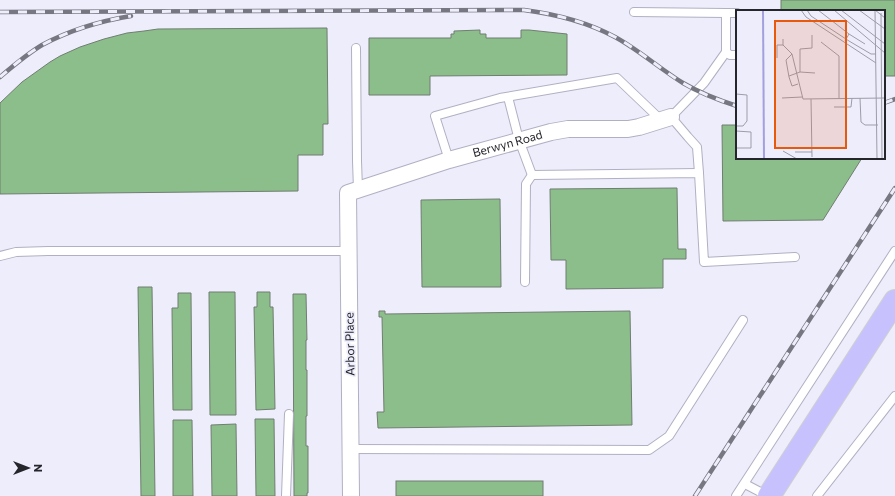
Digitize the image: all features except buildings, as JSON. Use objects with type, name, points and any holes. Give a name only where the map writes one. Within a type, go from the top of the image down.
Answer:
[{"type":"main road","points":[[768,496],[895,301]]},
{"type":"street","name":"Berwyn Road","points":[[353,191],[449,160],[551,132],[568,129],[628,129],[666,118]]},
{"type":"street","name":"Arbor Place","points":[[351,496],[349,251],[353,191]]},
{"type":"lane","points":[[634,12],[736,13]]},
{"type":"lane","points":[[666,118],[704,82],[726,52],[726,13]]},
{"type":"lane","points":[[353,191],[357,161],[356,48]]},
{"type":"lane","points":[[726,52],[730,55],[736,55]]},
{"type":"lane","points":[[449,160],[435,116],[508,97],[617,78],[666,118],[698,147],[704,262],[794,257]]},
{"type":"lane","points":[[508,97],[519,140],[532,175]]},
{"type":"lane","points":[[532,175],[699,173]]},
{"type":"lane","points":[[525,282],[526,184],[532,175]]},
{"type":"lane","points":[[0,256],[16,252],[48,251],[349,251]]},
{"type":"lane","points":[[736,496],[895,251]]},
{"type":"lane","points":[[350,449],[649,450],[669,436],[743,320]]},
{"type":"lane","points":[[817,496],[895,396]]},
{"type":"lane","points":[[286,496],[289,414]]},
{"type":"lane","points":[[744,484],[768,496]]},
{"type":"railway","points":[[0,12],[524,10],[571,19],[593,27],[615,37],[633,48],[689,87],[736,106]]},
{"type":"railway","points":[[0,77],[31,52],[63,35],[85,27],[131,16]]},
{"type":"railway","points":[[885,103],[895,99]]},
{"type":"railway","points":[[695,496],[895,188]]}]
